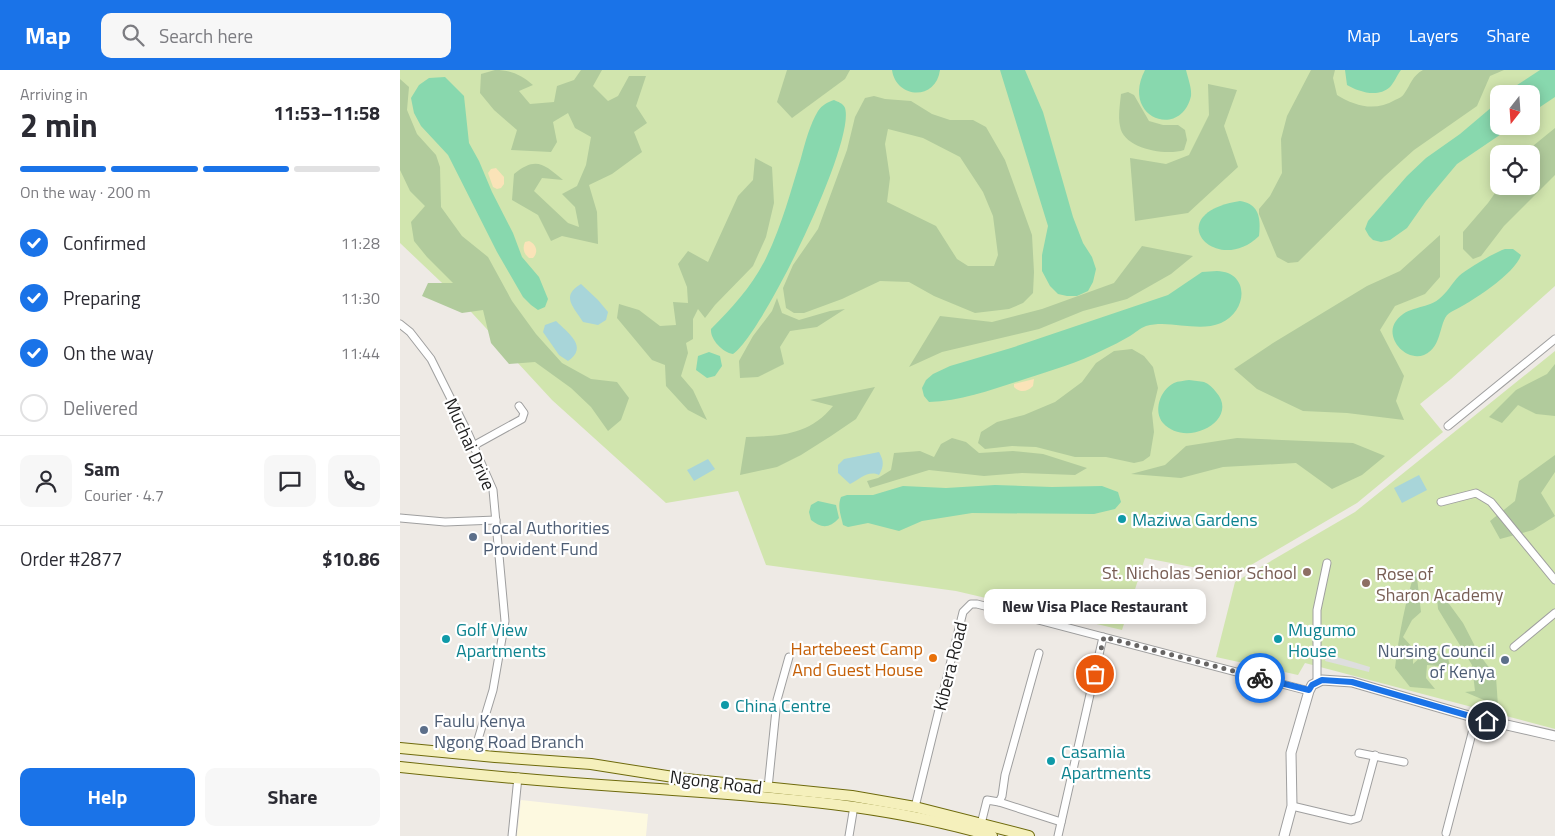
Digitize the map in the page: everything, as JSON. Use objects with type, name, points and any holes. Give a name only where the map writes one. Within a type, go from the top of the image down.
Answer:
[{"type":"main road","name":"Ngong Road","points":[[400,748],[473,756],[591,764],[686,779],[852,796],[915,807],[1030,836]]},
{"type":"main road","points":[[433,752],[425,754],[422,761],[433,770]]},
{"type":"main road","points":[[574,763],[584,773],[583,779],[578,783]]},
{"type":"main road","name":"Ngong Road","points":[[400,767],[578,783],[752,795],[854,806],[947,824],[992,836]]},
{"type":"street","name":"Muchai Drive","points":[[400,324],[410,332],[431,359],[493,490],[505,621],[493,690],[473,756]]},
{"type":"street","points":[[1448,426],[1555,339]]},
{"type":"street","points":[[473,446],[522,419],[524,413],[519,406]]},
{"type":"street","points":[[1441,502],[1476,493],[1491,502],[1555,580]]},
{"type":"street","points":[[400,518],[445,522],[496,520]]},
{"type":"street","points":[[1316,682],[1317,610],[1327,563]]},
{"type":"street","name":"Kibera Road","points":[[915,807],[965,609],[971,604],[1309,690]]},
{"type":"street","points":[[1514,647],[1555,613]]},
{"type":"street","points":[[1058,836],[1104,637]]},
{"type":"street","points":[[999,802],[1039,653]]},
{"type":"street","points":[[768,788],[777,700],[789,657]]},
{"type":"street","points":[[1284,836],[1292,806],[1291,752],[1309,690],[1316,682],[1330,680],[1352,682],[1476,718],[1555,736]]},
{"type":"street","points":[[1446,833],[1476,718]]},
{"type":"street","points":[[1359,753],[1404,762]]},
{"type":"street","points":[[1292,806],[1351,820],[1358,818],[1376,755]]},
{"type":"street","points":[[512,836],[518,777]]},
{"type":"street","points":[[981,824],[987,800],[999,802],[1061,822]]},
{"type":"street","points":[[849,836],[854,806]]},
{"type":"shaded area","points":[[1327,654],[1370,667],[1369,672],[1325,661]]},
{"type":"shaded area","points":[[521,800],[648,814],[646,836],[517,836]]},
{"type":"green space","points":[[400,70],[1555,70],[1555,286],[1451,379],[1420,404],[1443,432],[1357,503],[1234,575],[1145,558],[1122,630],[956,591],[766,565],[738,491],[666,503],[552,400],[461,301],[400,243]]},
{"type":"green space","points":[[495,70],[515,74],[533,85],[519,91],[530,104],[554,102],[557,86],[574,80],[581,70],[602,70],[593,86],[608,101],[618,96],[629,76],[646,76],[636,106],[647,123],[634,132],[642,152],[612,174],[589,185],[597,212],[598,244],[562,236],[551,241],[538,215],[512,200],[514,174],[528,165],[540,164],[545,166],[563,180],[542,178],[534,191],[568,223],[579,227],[575,207],[562,194],[577,186],[586,165],[591,137],[575,128],[568,113],[553,122],[557,142],[551,152],[511,150],[517,130],[494,110],[480,93],[481,74]]},
{"type":"green space","points":[[787,70],[850,70],[845,79],[792,118],[777,102]]},
{"type":"green space","points":[[892,70],[940,70],[937,80],[931,87],[924,91],[916,92],[908,91],[901,87],[895,80]]},
{"type":"green space","points":[[1000,70],[1025,70],[1043,112],[1073,217],[1096,269],[1093,282],[1088,291],[1077,296],[1058,294],[1050,286],[1042,271],[1042,255],[1048,226]]},
{"type":"green space","points":[[1145,70],[1186,70],[1191,96],[1185,109],[1176,117],[1165,120],[1155,118],[1146,111],[1140,100],[1139,87]]},
{"type":"green space","points":[[1311,70],[1335,70],[1333,78],[1337,95],[1358,105],[1373,107],[1388,104],[1401,97],[1414,78],[1423,70],[1504,70],[1490,76],[1477,106],[1414,150],[1298,262],[1288,263],[1277,257],[1259,214],[1259,209],[1270,196],[1282,173],[1281,139],[1287,116]]},
{"type":"green space","points":[[1345,70],[1401,70],[1390,87],[1380,92],[1369,93],[1347,85]]},
{"type":"green space","points":[[1540,70],[1555,70],[1555,97],[1540,107],[1540,85],[1517,85]]},
{"type":"green space","points":[[445,77],[464,96],[469,143],[513,233],[522,257],[539,277],[548,299],[545,307],[538,310],[523,297],[497,252],[448,155],[421,126],[414,113],[411,98],[419,85],[429,78]]},
{"type":"green space","points":[[400,79],[409,87],[407,110],[417,134],[436,155],[440,167],[441,207],[462,236],[488,257],[512,301],[536,334],[562,363],[591,379],[617,382],[629,398],[621,420],[608,431],[591,407],[571,388],[535,362],[509,364],[491,343],[483,310],[462,313],[422,296],[428,283],[453,283],[414,241],[411,222],[425,206],[410,191],[400,170]]},
{"type":"green space","points":[[1208,84],[1237,90],[1224,126],[1238,167],[1188,213],[1135,221],[1130,158],[1166,164],[1189,155],[1209,115]]},
{"type":"green space","points":[[1128,92],[1134,95],[1149,121],[1163,125],[1178,125],[1185,130],[1187,140],[1184,150],[1167,152],[1146,149],[1129,140],[1123,134],[1120,126],[1119,110],[1121,94]]},
{"type":"green space","points":[[874,96],[911,101],[932,114],[950,120],[973,120],[986,127],[1005,160],[1032,235],[1033,293],[1023,303],[1009,309],[975,313],[934,296],[909,282],[880,281],[842,299],[804,313],[794,313],[786,308],[783,288],[793,265],[818,229],[847,150],[855,117],[865,98]],"holes":[[[888,129],[923,138],[960,157],[983,192],[993,216],[998,255],[994,266],[968,266],[957,259],[936,226],[887,202],[890,178],[885,144]]]},
{"type":"green space","points":[[834,100],[845,108],[845,128],[822,196],[784,277],[764,312],[747,339],[733,354],[729,353],[721,348],[712,337],[711,329],[742,295],[762,266],[782,220],[813,122],[821,107]]},
{"type":"green space","points":[[1490,109],[1490,135],[1500,135],[1457,164],[1426,201],[1407,228],[1390,240],[1381,242],[1373,240],[1365,229],[1368,221],[1407,176],[1426,158],[1460,134]]},
{"type":"green space","points":[[1555,128],[1555,175],[1540,190],[1540,145],[1534,145]]},
{"type":"green space","points":[[755,158],[772,167],[774,203],[766,237],[753,266],[705,318],[698,309],[693,319],[693,339],[686,343],[688,353],[681,376],[693,390],[707,420],[688,410],[666,386],[665,365],[652,360],[617,318],[619,304],[639,310],[660,326],[676,325],[673,302],[688,303],[687,287],[678,264],[688,251],[708,262],[738,196],[753,180]]},
{"type":"green space","points":[[1494,195],[1535,195],[1504,226],[1481,256],[1473,259],[1463,249],[1463,232]]},
{"type":"green space","points":[[1240,201],[1251,205],[1255,209],[1260,223],[1259,236],[1242,247],[1226,250],[1212,247],[1203,239],[1199,229],[1202,218],[1216,208]]},
{"type":"green space","points":[[1440,235],[1440,277],[1425,294],[1395,306],[1380,330],[1404,376],[1396,401],[1404,420],[1347,413],[1303,411],[1257,389],[1234,369],[1367,286],[1400,271]]},
{"type":"green space","points":[[1142,246],[1193,256],[1171,274],[1127,299],[1083,311],[1039,329],[942,352],[909,367],[940,316],[992,322],[1042,309],[1114,283]]},
{"type":"green space","points":[[1505,249],[1513,249],[1521,255],[1517,263],[1491,287],[1447,315],[1435,346],[1430,351],[1424,355],[1417,356],[1410,355],[1398,347],[1393,334],[1393,327],[1401,316],[1406,312],[1428,305],[1439,299],[1463,273]]},
{"type":"green space","points":[[1217,271],[1228,273],[1235,278],[1240,285],[1241,293],[1240,302],[1236,310],[1221,323],[1203,327],[1164,324],[1146,326],[1084,359],[1002,387],[966,397],[941,401],[929,402],[924,396],[922,388],[926,380],[933,374],[950,366],[1011,348],[1168,295],[1202,272]]},
{"type":"green space","points":[[777,298],[782,313],[799,320],[830,311],[845,309],[817,327],[790,331],[780,347],[784,364],[758,377],[740,378],[739,361],[753,336],[772,311]]},
{"type":"green space","points":[[1132,349],[1144,356],[1153,367],[1158,388],[1152,413],[1154,432],[1150,456],[1143,461],[1134,463],[1106,457],[1075,457],[1036,447],[1012,446],[985,449],[978,443],[981,432],[997,422],[1024,415],[1055,402],[1082,382],[1096,363],[1114,351]]},
{"type":"green space","points":[[1555,351],[1555,729],[1305,663],[1298,675],[1216,657],[1235,582],[1355,512]]},
{"type":"green space","points":[[709,352],[720,356],[722,366],[715,376],[707,378],[696,370],[698,356]]},
{"type":"green space","points":[[1555,364],[1555,416],[1536,414],[1518,405],[1502,423],[1489,417],[1516,390],[1547,374]]},
{"type":"green space","points":[[1189,380],[1208,384],[1222,402],[1221,412],[1216,421],[1207,428],[1196,432],[1184,433],[1173,430],[1163,423],[1158,407],[1162,396],[1169,386],[1176,382]]},
{"type":"green space","points":[[875,387],[856,419],[831,436],[801,455],[777,467],[740,475],[746,437],[771,436],[805,428],[824,416],[833,406],[810,400]]},
{"type":"green space","points":[[952,438],[966,442],[979,453],[1013,451],[1043,454],[1087,468],[1075,475],[1022,473],[984,476],[929,470],[870,488],[867,481],[878,478],[891,470],[894,453],[920,451],[934,457],[941,444]]},
{"type":"green space","points":[[1237,438],[1353,443],[1385,456],[1362,475],[1332,489],[1296,463],[1223,467],[1181,478],[1131,474],[1165,465],[1186,446]]},
{"type":"green space","points":[[1555,455],[1555,472],[1541,493],[1555,516],[1533,530],[1500,539],[1490,521],[1515,501],[1519,481]]},
{"type":"green space","points":[[995,485],[1102,486],[1118,492],[1121,502],[1115,509],[1094,514],[972,513],[922,521],[899,531],[868,523],[848,527],[843,525],[839,504],[841,497],[847,495],[873,495],[903,486],[946,488]]},
{"type":"green space","points":[[818,501],[836,505],[839,518],[828,526],[818,525],[811,520],[809,512],[811,505]]},
{"type":"green space","points":[[1416,569],[1421,612],[1412,620],[1403,637],[1413,648],[1413,664],[1423,655],[1447,653],[1450,667],[1427,665],[1426,678],[1435,689],[1410,687],[1395,668],[1403,618]]},
{"type":"green space","points":[[1436,586],[1463,623],[1479,654],[1496,677],[1498,706],[1465,692],[1475,691],[1472,665],[1438,609]]},
{"type":"sand","points":[[496,168],[504,177],[504,184],[501,188],[497,189],[493,187],[488,173],[491,169]]},
{"type":"sand","points":[[529,241],[536,248],[533,258],[529,258],[524,251],[525,242]]},
{"type":"sand","points":[[1034,379],[1033,386],[1026,391],[1021,391],[1014,387],[1014,384]]},
{"type":"water","points":[[581,284],[608,312],[606,320],[598,325],[583,322],[573,307],[570,297],[571,293]]},
{"type":"water","points":[[556,321],[571,335],[577,345],[577,351],[568,361],[559,355],[543,332],[545,325]]},
{"type":"water","points":[[879,452],[883,464],[879,475],[868,474],[850,484],[838,473],[838,465],[844,459]]},
{"type":"water","points":[[708,459],[715,469],[694,481],[687,470]]},
{"type":"water","points":[[1419,475],[1427,490],[1402,503],[1394,488]]},
{"type":"way so far","points":[[1095,674],[1104,637],[1260,678]]},
{"type":"place","name":"Maziwa Gardens","points":[[1122,519]]},
{"type":"place","name":"Local Authorities Provident Fund","points":[[473,537]]},
{"type":"place","name":"St. Nicholas Senior School","points":[[1307,572]]},
{"type":"place","name":"Rose of Sharon Academy","points":[[1366,583]]},
{"type":"place","name":"Golf View Apartments","points":[[446,639]]},
{"type":"place","name":"Mugumo House","points":[[1278,639]]},
{"type":"place","name":"Hartebeest Camp And Guest House","points":[[933,658]]},
{"type":"place","name":"Nursing Council of Kenya","points":[[1505,660]]},
{"type":"place","name":"New Visa Place Restaurant","points":[[1095,674]]},
{"type":"place","name":"China Centre","points":[[725,705]]},
{"type":"place","name":"Faulu Kenya Ngong Road Branch","points":[[424,730]]},
{"type":"place","name":"Casamia Apartments","points":[[1051,761]]},
{"type":"route","points":[[1260,678],[1309,690],[1312,685],[1322,680],[1342,680],[1487,721]]}]
